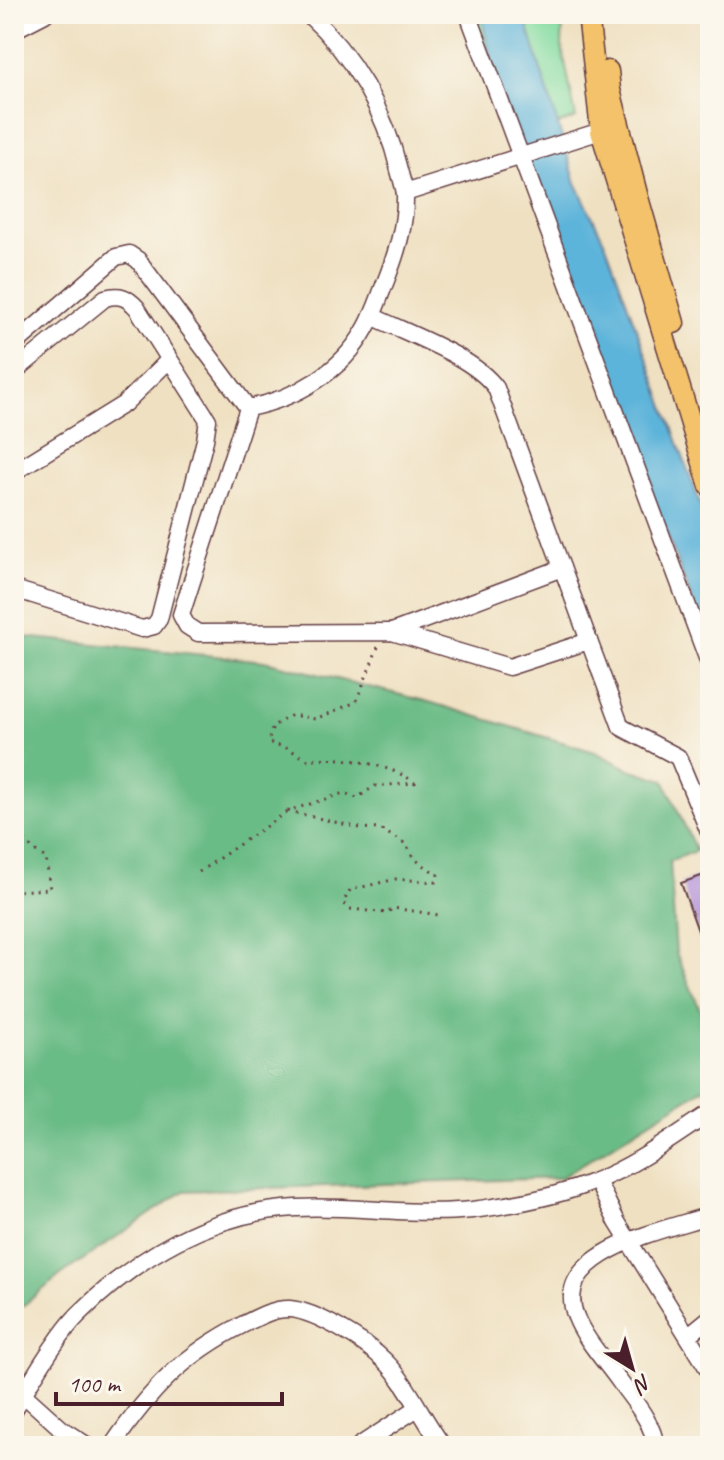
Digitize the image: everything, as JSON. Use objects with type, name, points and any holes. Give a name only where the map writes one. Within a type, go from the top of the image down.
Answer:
[{"type":"main road","points":[[588,14],[601,131],[710,486]]},
{"type":"main road","points":[[601,14],[610,90],[710,445]]},
{"type":"street","points":[[14,30],[45,14]]},
{"type":"street","points":[[248,408],[271,404],[299,393],[336,365],[353,347],[372,316],[400,244],[405,193],[394,148],[379,110],[355,68],[308,14]]},
{"type":"street","points":[[468,14],[710,666]]},
{"type":"street","points":[[405,193],[601,131]]},
{"type":"street","points":[[14,345],[116,257],[132,255],[248,408]]},
{"type":"street","points":[[14,372],[105,298],[113,296],[130,300],[208,420],[157,624],[142,629],[14,589]]},
{"type":"street","points":[[372,316],[468,363],[490,381],[504,406],[621,727],[678,757],[709,832]]},
{"type":"street","points":[[14,472],[124,404],[169,360]]},
{"type":"street","points":[[248,408],[181,615],[183,621],[198,633],[388,632],[509,667],[589,641]]},
{"type":"street","points":[[388,632],[562,568]]},
{"type":"street","points":[[14,1410],[76,1317],[129,1269],[163,1247],[223,1222],[266,1210],[473,1210],[568,1191],[597,1181],[657,1148],[710,1113]]},
{"type":"street","points":[[597,1181],[617,1222],[710,1372]]},
{"type":"street","points":[[656,1446],[651,1426],[580,1325],[572,1305],[572,1290],[584,1267],[608,1251],[710,1215]]},
{"type":"street","points":[[112,1446],[159,1383],[175,1369],[221,1335],[255,1318],[287,1309],[319,1316],[379,1355],[397,1376],[443,1446]]},
{"type":"street","points":[[689,1335],[710,1318]]},
{"type":"street","points":[[23,1394],[63,1430],[88,1446]]},
{"type":"street","points":[[359,1446],[416,1409]]},
{"type":"path","points":[[199,872],[288,811],[344,793],[357,798],[375,786],[415,783],[402,773],[325,757],[308,760],[268,742],[273,726],[292,715],[315,719],[356,702],[388,632]]},
{"type":"path","points":[[288,811],[360,828],[380,829],[404,843],[416,860],[438,875],[436,882],[396,879],[350,890],[343,903],[350,909],[387,913],[393,908],[439,915]]},
{"type":"path","points":[[14,828],[34,851],[46,858],[50,889],[14,891]]},
{"type":"green space","points":[[471,14],[563,14],[562,47],[576,118],[508,142]]},
{"type":"green space","points":[[14,636],[265,661],[429,702],[595,752],[627,768],[664,780],[696,851],[670,861],[676,953],[710,1033],[710,1084],[560,1178],[184,1191],[62,1274],[14,1313]]},
{"type":"water","points":[[483,14],[529,14],[528,28],[576,183],[606,245],[710,531],[710,647],[503,108]]},
{"type":"building","points":[[710,873],[710,959],[708,959],[681,883]]}]
